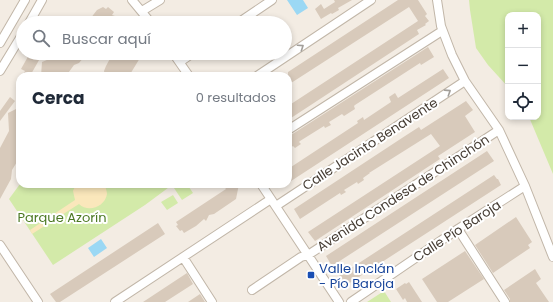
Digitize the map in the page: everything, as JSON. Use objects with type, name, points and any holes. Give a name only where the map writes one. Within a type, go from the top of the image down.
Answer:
[{"type":"street","points":[[0,43],[25,0]]},
{"type":"street","points":[[33,16],[42,0]]},
{"type":"street","points":[[132,0],[146,16]]},
{"type":"street","points":[[142,11],[160,0]]},
{"type":"street","points":[[248,16],[272,0]]},
{"type":"street","points":[[292,53],[371,0]]},
{"type":"street","name":"Avenida Condesa de Chinchón","points":[[437,0],[442,31],[465,81],[499,130],[525,186],[553,257]]},
{"type":"street","points":[[292,127],[442,31]]},
{"type":"street","points":[[0,71],[16,45]]},
{"type":"street","points":[[183,60],[180,62],[187,72]]},
{"type":"street","points":[[263,72],[281,60]]},
{"type":"street","name":"Calle Jacinto Benavente","points":[[115,302],[183,257],[273,203],[465,81]]},
{"type":"street","name":"Avenida Condesa de Chinchón","points":[[252,290],[499,130]]},
{"type":"street","name":"Calle Pío Baroja","points":[[350,302],[525,186]]},
{"type":"street","points":[[264,188],[339,302]]},
{"type":"street","points":[[458,230],[506,302]]},
{"type":"street","points":[[0,245],[38,302]]},
{"type":"street","points":[[183,257],[212,302]]},
{"type":"green space","points":[[469,0],[553,0],[553,174],[530,120],[541,120],[541,12],[505,12],[505,84],[488,65],[476,48]]},
{"type":"green space","name":"Parque Azorín","points":[[17,188],[168,188],[145,205],[53,265],[9,199]]},
{"type":"green space","name":"Parque Azorín","points":[[174,188],[190,188],[193,193],[182,200]]},
{"type":"green space","points":[[173,195],[178,203],[167,210],[161,202]]},
{"type":"green space","points":[[384,291],[391,302],[367,302]]},
{"type":"sand","points":[[74,188],[106,188],[107,194],[106,199],[100,205],[87,208],[79,204],[32,234],[30,230],[75,200],[73,191]]},
{"type":"water","points":[[287,0],[303,0],[308,8],[297,15]]},
{"type":"water","points":[[101,239],[107,248],[94,257],[88,248]]},
{"type":"building","points":[[334,0],[352,0],[338,8],[339,10],[321,19],[315,9],[321,4],[324,9],[335,2]]},
{"type":"building","points":[[398,0],[418,0],[427,14],[425,16],[429,21],[425,24],[426,25],[417,30],[419,34],[292,117],[292,103],[418,21],[409,7],[292,82],[292,72],[288,72]]},
{"type":"building","points":[[103,7],[106,9],[108,7],[114,12],[112,15],[115,16],[92,16],[97,10]]},
{"type":"building","points":[[428,47],[434,57],[421,65],[420,63],[355,105],[355,109],[344,116],[342,114],[329,122],[331,125],[325,128],[324,126],[300,141],[299,142],[301,144],[295,148],[292,147],[292,134]]},
{"type":"building","points":[[26,60],[39,60],[32,72],[24,72],[21,69]]},
{"type":"building","points":[[47,60],[82,60],[74,65],[69,72],[41,72],[42,62]]},
{"type":"building","points":[[109,60],[139,60],[131,72],[104,72]]},
{"type":"building","points":[[443,69],[449,78],[292,180],[292,166],[358,123],[357,121],[363,117],[364,120],[391,102],[389,97],[395,93],[398,98]]},
{"type":"building","points":[[10,97],[15,101],[0,121],[0,111]]},
{"type":"building","points":[[466,101],[473,110],[465,116],[475,132],[438,156],[440,159],[315,241],[308,232],[440,146],[431,134],[369,173],[363,178],[364,180],[358,184],[357,182],[344,190],[346,192],[341,195],[340,193],[300,219],[294,209],[419,127],[421,130]]},
{"type":"building","points":[[16,109],[16,164],[12,170],[11,179],[0,199],[0,148],[9,131],[8,113]]},
{"type":"building","points":[[487,151],[494,161],[332,266],[326,256]]},
{"type":"building","points":[[494,175],[501,185],[345,286],[339,276]]},
{"type":"building","points":[[225,188],[238,188],[236,199],[214,214],[209,215],[206,221],[204,219],[184,233],[182,230],[180,231],[176,226],[178,225],[176,222],[226,189]]},
{"type":"building","points":[[516,217],[532,242],[528,245],[530,248],[493,273],[475,245]]},
{"type":"building","points":[[158,223],[165,234],[60,302],[56,302],[50,294]]},
{"type":"building","points":[[465,251],[484,279],[448,302],[437,302],[422,279]]},
{"type":"building","points":[[535,269],[541,279],[536,283],[549,302],[510,302],[510,299],[504,290]]},
{"type":"building","points":[[187,273],[193,284],[165,302],[143,302]]},
{"type":"building","points":[[409,282],[422,302],[407,302],[405,298],[403,300],[396,289]]},
{"type":"building","points":[[200,294],[205,302],[188,302]]},
{"type":"place","name":"Valle Inclán - Pío Baroja","points":[[311,275]]}]
